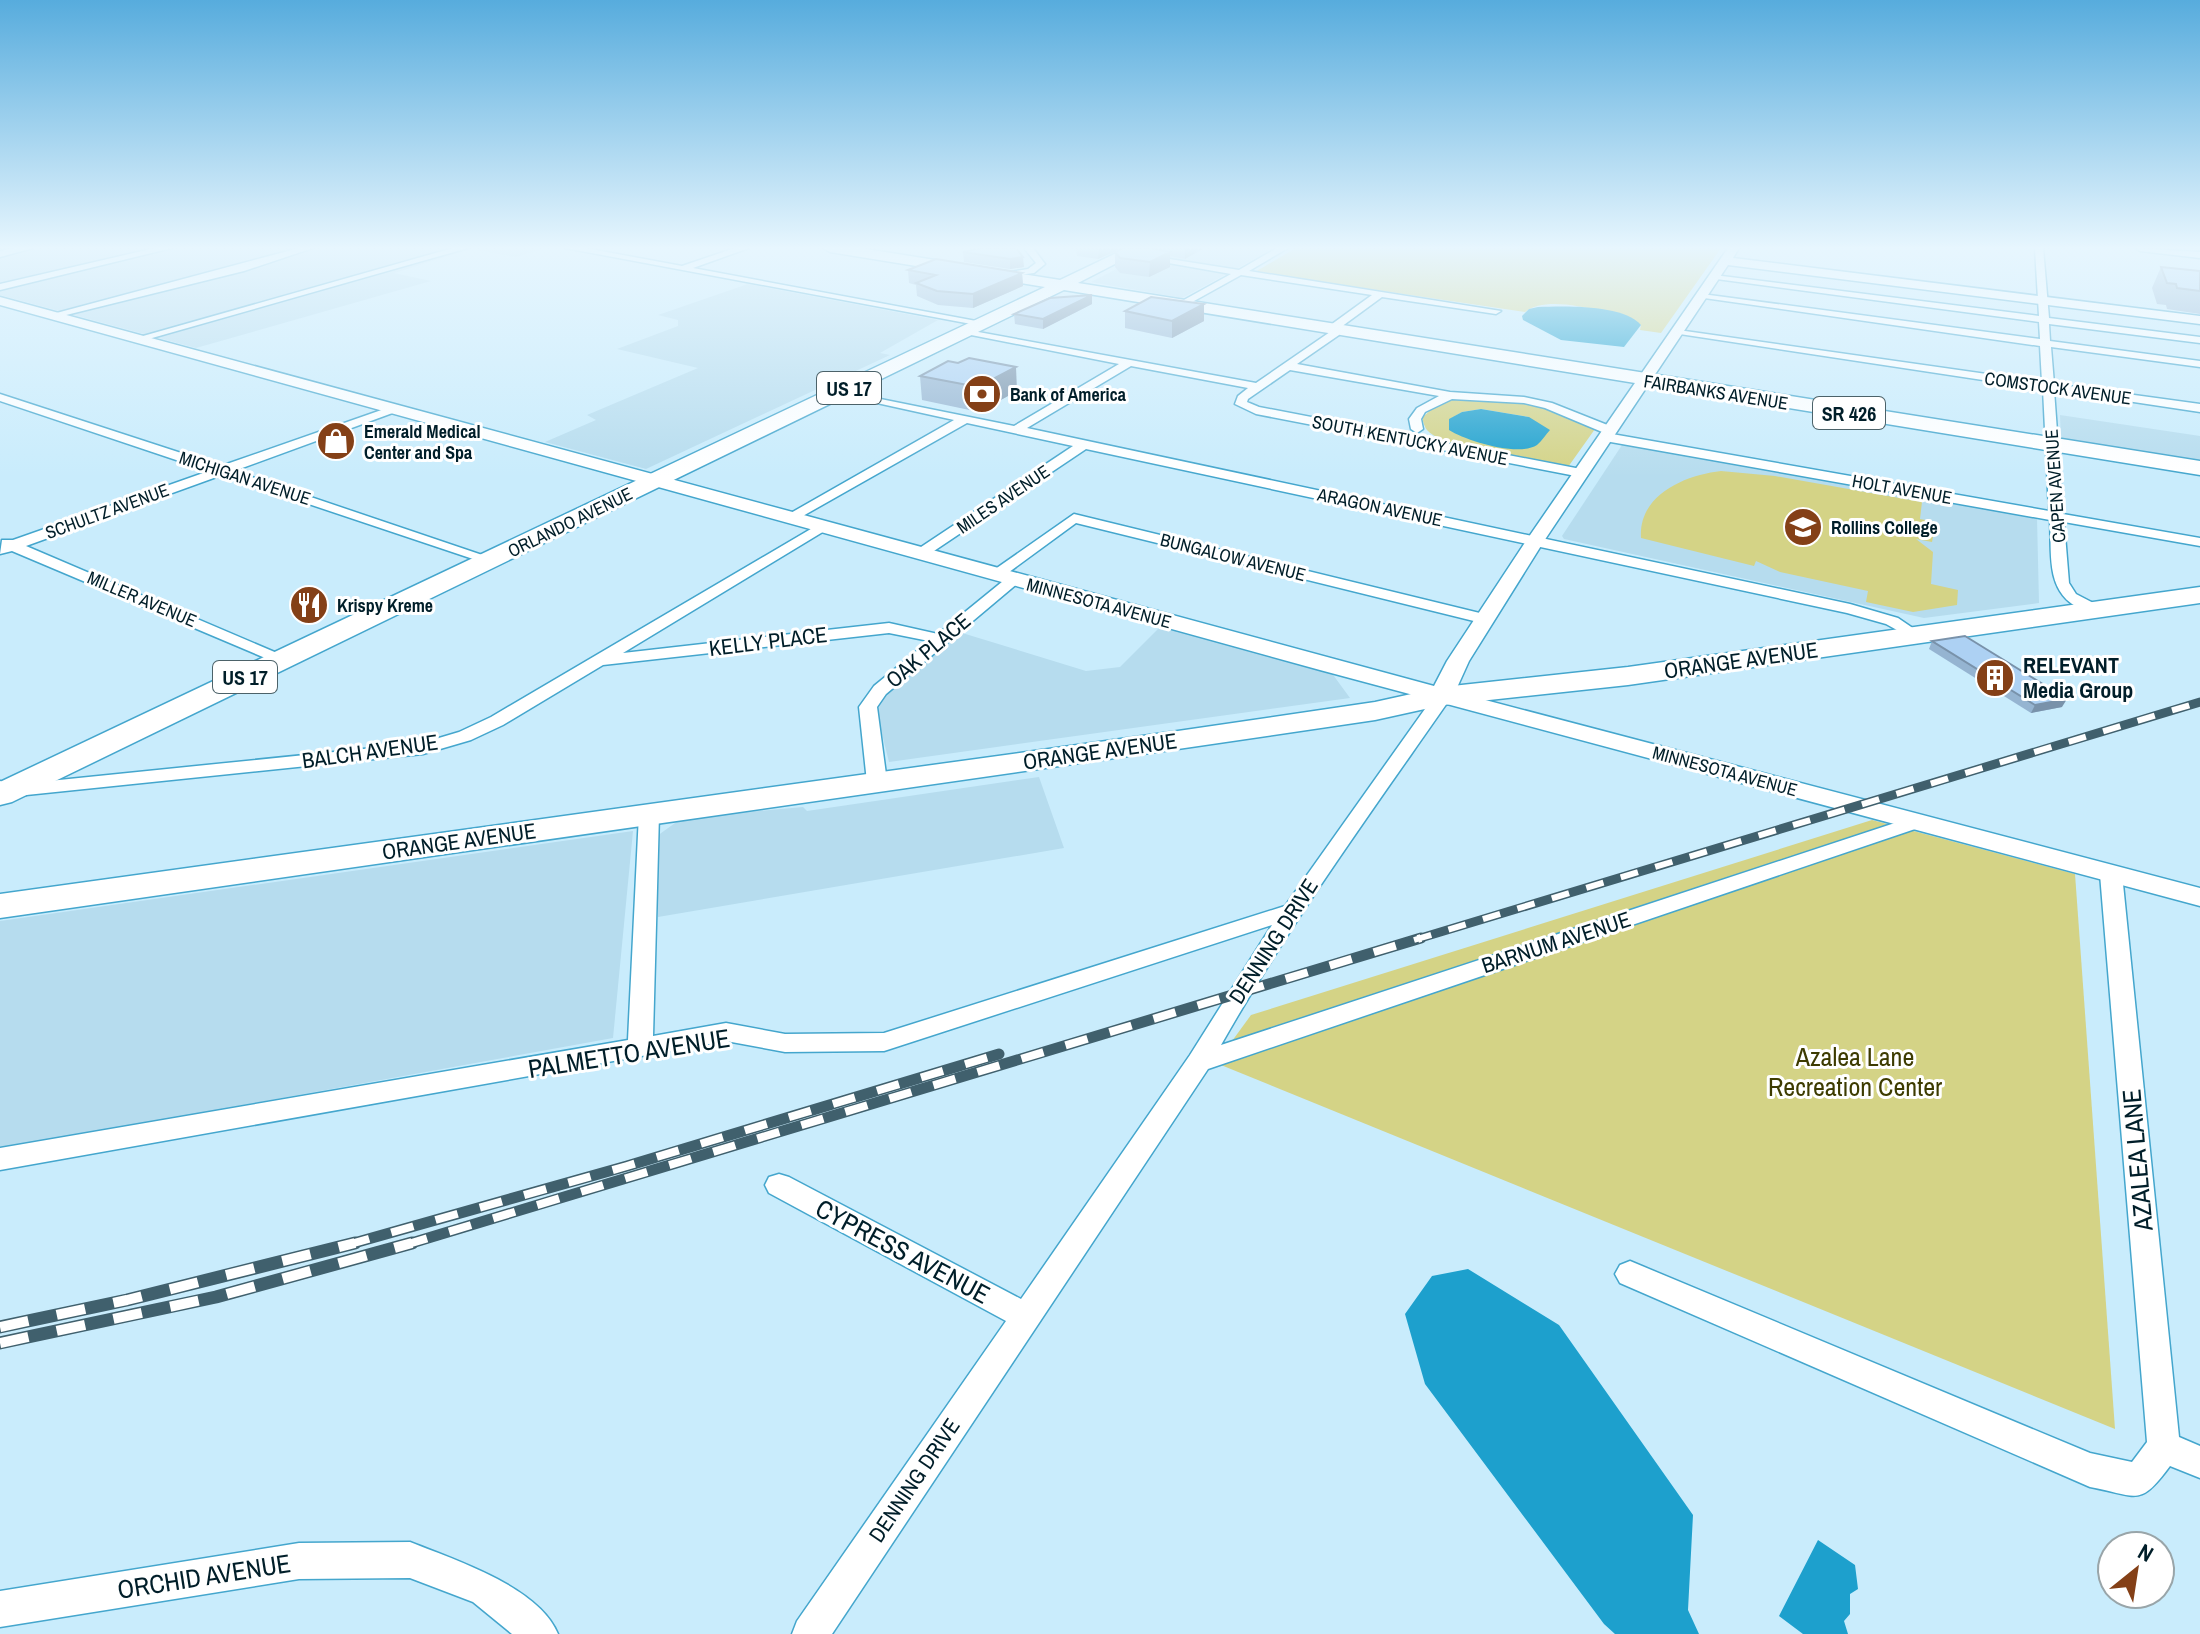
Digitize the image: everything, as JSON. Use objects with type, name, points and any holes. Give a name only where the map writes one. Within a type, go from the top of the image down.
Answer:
[{"type":"main road","name":"ORLANDO AVENUE","points":[[2,791],[980,324]]},
{"type":"main road","name":"FAIRBANKS AVENUE","points":[[1300,324],[2200,468]]},
{"type":"main road","name":"ORANGE AVENUE","points":[[0,906],[1375,711],[1443,696],[1613,678],[2200,595]]},
{"type":"street","name":"MINNESOTA AVENUE","points":[[89,324],[1004,577],[1914,823],[2200,897]]},
{"type":"street","points":[[141,338],[190,324]]},
{"type":"street","points":[[960,324],[1258,387],[1342,324]]},
{"type":"street","name":"DENNING DRIVE","points":[[810,1634],[1199,1062],[1292,911],[1381,778],[1443,696],[1447,680],[1535,541],[1684,324]]},
{"type":"street","points":[[1906,324],[2200,364]]},
{"type":"street","name":"CAPEN AVENUE","points":[[2045,324],[2063,588],[2070,597],[2095,610]]},
{"type":"street","points":[[2072,324],[2200,340]]},
{"type":"street","name":"COMSTOCK AVENUE","points":[[1678,333],[2200,408]]},
{"type":"street","points":[[1017,429],[1130,362]]},
{"type":"street","name":"HOLT AVENUE","points":[[1288,366],[1450,395],[1524,400],[1548,405],[1608,434],[2200,542]]},
{"type":"street","name":"SOUTH KENTUCKY AVENUE","points":[[1258,387],[1242,398],[1241,404],[1256,410],[1581,473]]},
{"type":"street","name":"ARAGON AVENUE","points":[[840,392],[1866,612],[1892,621],[1915,635]]},
{"type":"street","points":[[1417,429],[1415,419],[1421,410],[1450,395]]},
{"type":"street","name":"MICHIGAN AVENUE","points":[[0,397],[490,560]]},
{"type":"street","name":"SCHULTZ AVENUE","points":[[4,545],[394,409]]},
{"type":"street","points":[[789,518],[967,418]]},
{"type":"street","points":[[1399,437],[1409,436],[1417,429]]},
{"type":"street","points":[[1417,429],[1453,448]]},
{"type":"street","name":"MILES AVENUE","points":[[920,554],[1086,443]]},
{"type":"street","name":"BUNGALOW AVENUE","points":[[1004,577],[1074,518],[1486,619]]},
{"type":"street","name":"BALCH AVENUE","points":[[2,791],[423,748],[465,736],[497,721],[821,527]]},
{"type":"street","name":"MILLER AVENUE","points":[[4,545],[283,659]]},
{"type":"street","name":"OAK PLACE","points":[[877,782],[868,707],[880,690],[940,639],[1004,577]]},
{"type":"street","name":"KELLY PLACE","points":[[596,661],[867,630],[906,630],[940,639]]},
{"type":"street","points":[[640,1048],[649,814]]},
{"type":"street","name":"BARNUM AVENUE","points":[[1199,1062],[1914,823]]},
{"type":"street","name":"AZALEA LANE","points":[[2111,874],[2164,1447]]},
{"type":"street","name":"PALMETTO AVENUE","points":[[0,1159],[726,1032],[785,1043],[884,1042],[1292,911]]},
{"type":"street","name":"CYPRESS AVENUE","points":[[779,1185],[1027,1317]]},
{"type":"street","points":[[1630,1274],[2090,1470],[2139,1480],[2164,1447],[2200,1462]]},
{"type":"street","name":"ORCHID AVENUE","points":[[0,1609],[299,1561],[410,1560],[485,1589],[540,1634]]},
{"type":"shaded area","points":[[108,324],[279,324],[196,348]]},
{"type":"shaded area","points":[[931,324],[880,353],[890,355],[646,469],[545,442],[596,420],[587,415],[698,368],[617,349],[678,326]]},
{"type":"shaded area","points":[[2060,415],[2200,436],[2200,464],[2061,440]]},
{"type":"shaded area","name":"Rollins College","points":[[1622,445],[2037,518],[2039,603],[1924,618],[1564,539],[1562,536]]},
{"type":"shaded area","points":[[1161,626],[1331,672],[1350,698],[889,762],[876,710],[881,696],[959,632],[1086,671],[1120,667]]},
{"type":"shaded area","points":[[1039,777],[1064,848],[658,917],[657,836],[682,818],[803,807],[807,811]]},
{"type":"shaded area","points":[[633,831],[613,1038],[0,1149],[0,921]]},
{"type":"green space","points":[[1667,324],[1661,333],[1640,330],[1641,325]]},
{"type":"green space","points":[[1460,398],[1522,401],[1546,407],[1595,429],[1568,467],[1515,458],[1453,444],[1427,430],[1422,418],[1439,402]],"holes":[[[1481,409],[1529,417],[1528,448],[1499,446],[1450,419],[1462,412]]]},
{"type":"green space","points":[[1721,471],[1775,476],[1922,502],[1920,519],[1936,522],[1932,542],[1916,539],[1933,552],[1931,584],[1958,590],[1957,605],[1913,612],[1866,602],[1868,591],[1780,572],[1756,561],[1754,566],[1641,538],[1647,510],[1666,490],[1693,477]]},
{"type":"green space","name":"Azalea Lane Recreation Center","points":[[1872,820],[2075,874],[2115,1429],[1216,1063],[1251,1015]]},
{"type":"water","points":[[1531,324],[1641,325],[1624,347],[1561,340]]},
{"type":"water","points":[[1481,409],[1529,417],[1550,430],[1537,445],[1518,449],[1480,443],[1449,430],[1449,419],[1462,412]]},
{"type":"water","points":[[1468,1269],[1559,1325],[1693,1515],[1688,1610],[1699,1634],[1615,1634],[1604,1624],[1425,1384],[1405,1314],[1432,1276]]},
{"type":"water","points":[[1818,1540],[1855,1565],[1858,1589],[1850,1594],[1850,1614],[1844,1621],[1848,1634],[1803,1634],[1779,1616]]},
{"type":"building","points":[[969,358],[1016,367],[978,387],[920,376],[948,361],[958,363]]},
{"type":"building","points":[[1965,636],[2067,699],[2035,705],[1932,641]]},
{"type":"railway","points":[[1414,940],[2200,702]]},
{"type":"railway","points":[[408,1244],[1421,938]]},
{"type":"railway","points":[[347,1245],[627,1166],[999,1054]]},
{"type":"railway","points":[[347,1245],[355,1243]]},
{"type":"railway","points":[[408,1244],[412,1243]]},
{"type":"railway","points":[[0,1343],[216,1297],[408,1244]]},
{"type":"railway","points":[[0,1327],[127,1300],[347,1245]]},
{"type":"place","name":"Bank of America","points":[[982,394]]},
{"type":"place","name":"Emerald Medical Center and Spa","points":[[336,441]]},
{"type":"place","name":"Rollins College","points":[[1803,527]]},
{"type":"place","name":"Krispy Kreme","points":[[309,605]]},
{"type":"place","name":"RELEVANT Media Group","points":[[1995,678]]}]
